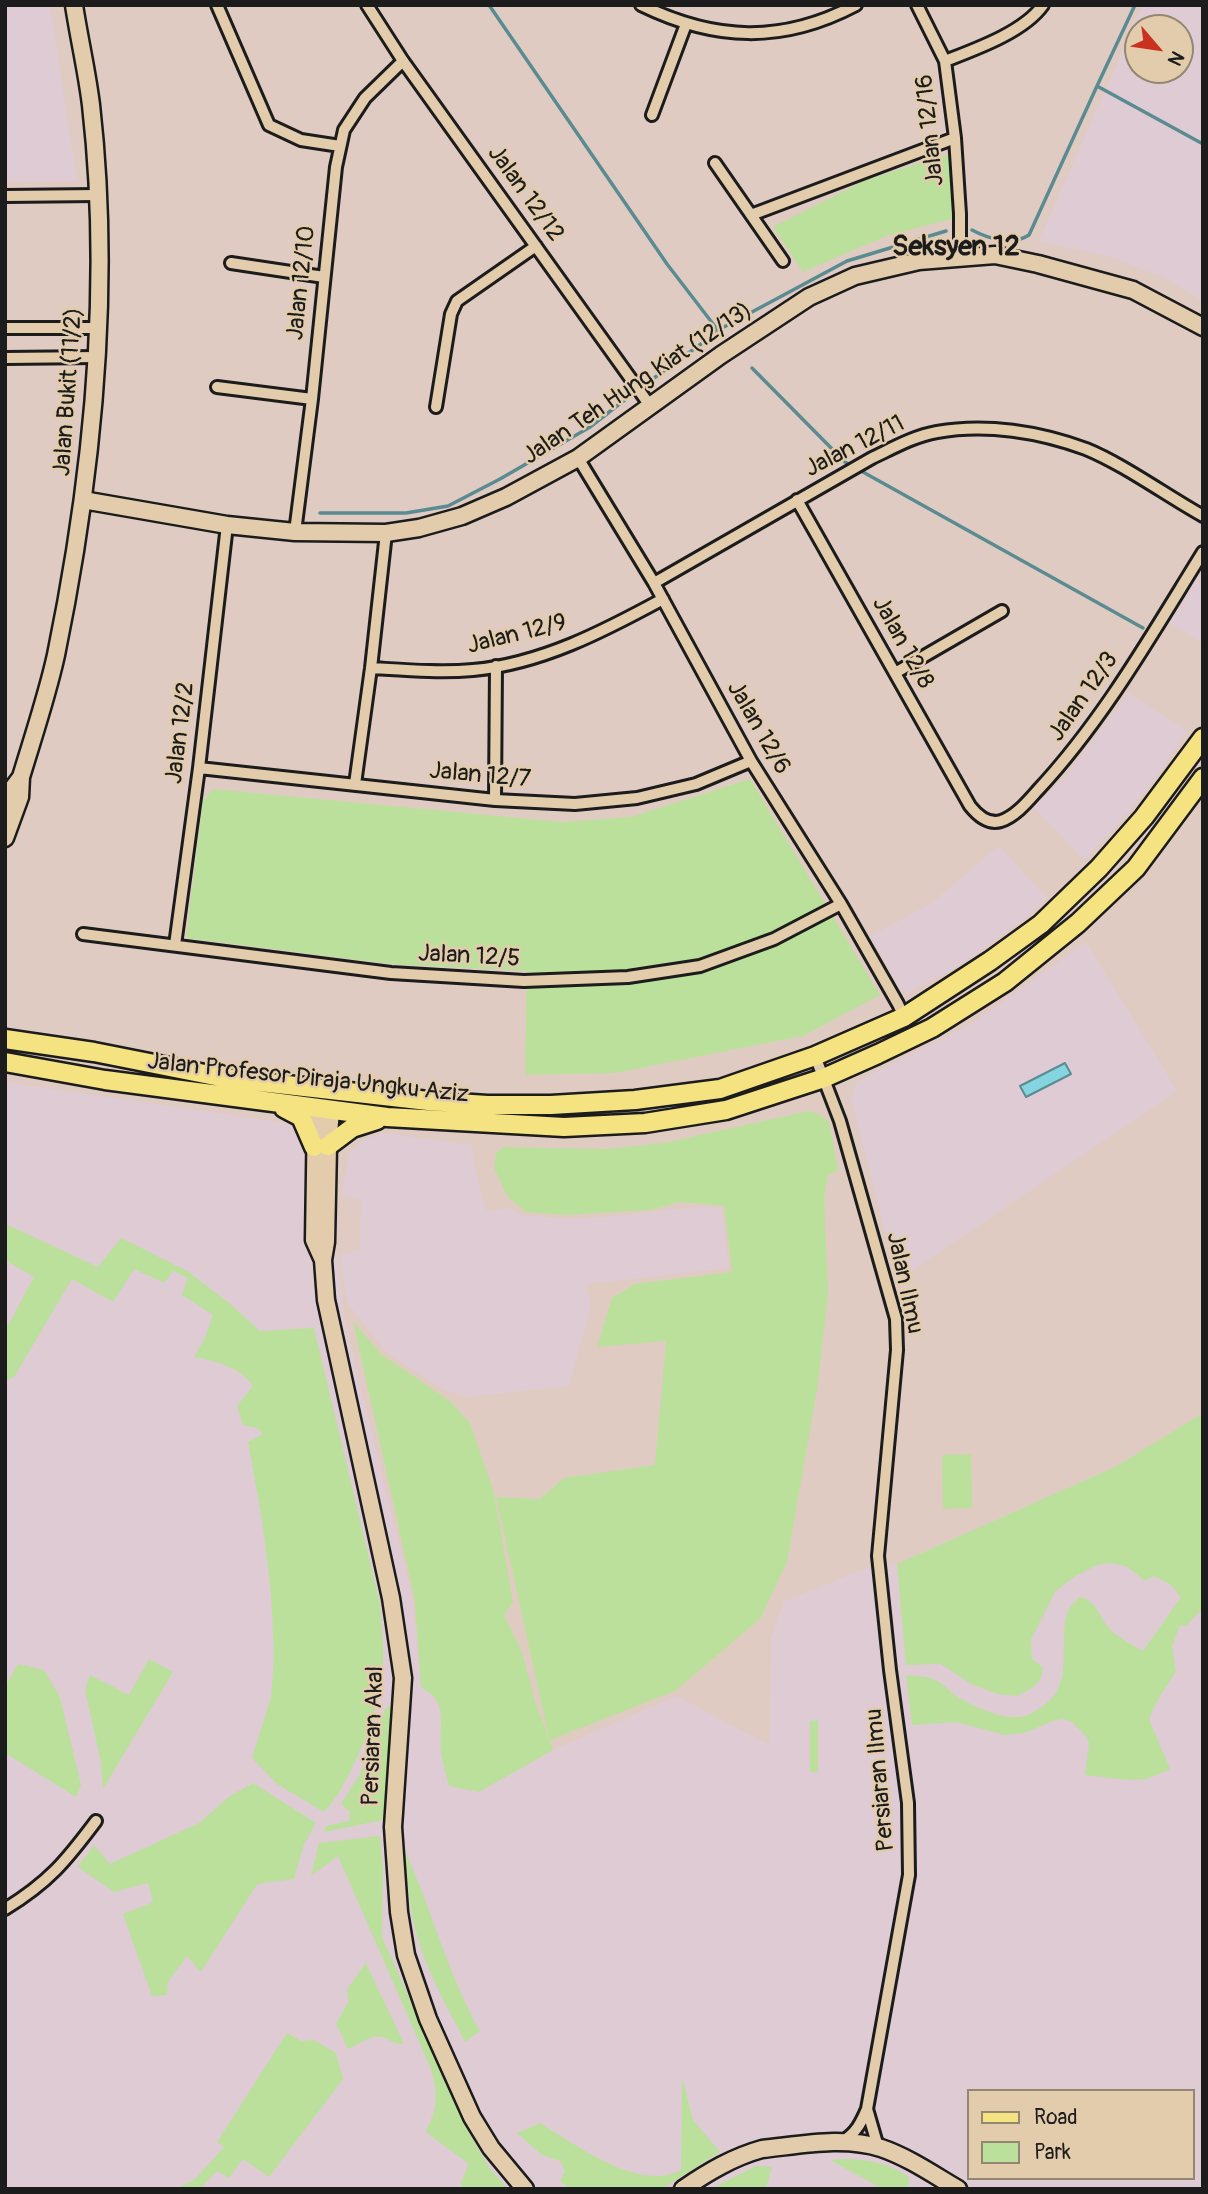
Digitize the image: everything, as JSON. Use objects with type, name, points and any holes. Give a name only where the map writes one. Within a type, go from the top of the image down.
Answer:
[{"type":"main road","name":"Jalan Profesor Diraja Ungku Aziz","points":[[5,1039],[94,1052],[225,1078],[428,1101],[551,1105],[635,1100],[720,1088],[816,1056],[904,1017],[958,984],[1041,924],[1100,868],[1144,817],[1203,738]]},
{"type":"main road","name":"Jalan Profesor Diraja Ungku Aziz","points":[[5,1062],[105,1080],[387,1117],[564,1127],[645,1123],[726,1110],[824,1078],[932,1028],[1006,982],[1078,923],[1136,868],[1203,778]]},
{"type":"main road","points":[[261,1081],[323,1108],[428,1101]]},
{"type":"main road","points":[[271,1103],[301,1117],[321,1147],[352,1128],[387,1117]]},
{"type":"street","name":"Jalan Bukit (11/2)","points":[[5,838],[20,797],[21,778],[55,657],[83,500],[98,358],[97,195],[91,105],[74,5]]},
{"type":"street","points":[[216,5],[269,125],[301,140],[340,146]]},
{"type":"street","name":"Jalan 12/12","points":[[367,5],[403,61],[651,407]]},
{"type":"street","points":[[641,5],[686,24],[723,32],[775,33],[831,18],[856,5]]},
{"type":"street","name":"Jalan 12/16","points":[[917,5],[945,61],[960,214],[960,257]]},
{"type":"street","points":[[945,61],[1011,31],[1034,16],[1043,5]]},
{"type":"street","points":[[652,116],[686,24]]},
{"type":"street","name":"Jalan 12/10","points":[[295,531],[312,399],[335,167],[344,131],[365,98],[403,61]]},
{"type":"street","points":[[751,215],[954,138]]},
{"type":"street","points":[[715,163],[783,261]]},
{"type":"street","points":[[5,196],[97,195]]},
{"type":"street","points":[[436,407],[451,314],[457,300],[536,246]]},
{"type":"street","name":"Jalan Teh Hung Kiat (12/13)","points":[[83,500],[227,525],[295,531],[386,533],[419,528],[462,516],[506,497],[578,458],[722,355],[809,297],[855,276],[919,261],[995,255],[1133,290],[1203,327]]},
{"type":"street","points":[[231,263],[324,277]]},
{"type":"street","points":[[5,328],[99,328]]},
{"type":"street","points":[[5,358],[98,358]]},
{"type":"street","points":[[217,387],[312,399]]},
{"type":"street","name":"Jalan 12/11","points":[[654,583],[872,458],[909,440],[937,432],[987,428],[1020,432],[1068,444],[1094,453],[1203,516]]},
{"type":"street","name":"Jalan 12/6","points":[[578,458],[654,583],[751,761],[841,904],[904,1017]]},
{"type":"street","name":"Jalan 12/8","points":[[797,500],[970,806]]},
{"type":"street","name":"Jalan 12/2","points":[[175,945],[227,525]]},
{"type":"street","points":[[355,784],[372,668],[386,533]]},
{"type":"street","name":"Jalan 12/3","points":[[970,806],[979,817],[992,822],[1003,821],[1023,807],[1084,736],[1136,661],[1203,552]]},
{"type":"street","name":"Jalan 12/9","points":[[372,668],[474,670],[518,662],[576,643],[663,599]]},
{"type":"street","points":[[895,673],[1002,611]]},
{"type":"street","points":[[495,800],[496,666]]},
{"type":"street","name":"Jalan 12/7","points":[[199,768],[495,800],[575,804],[637,799],[696,784],[751,761]]},
{"type":"street","name":"Jalan Bukit (11/2)","points":[[5,803],[21,778]]},
{"type":"street","name":"Jalan 12/5","points":[[83,934],[391,973],[524,981],[628,977],[700,966],[774,939],[841,904]]},
{"type":"street","name":"Jalan Ilmu","points":[[816,1056],[840,1121],[896,1320],[897,1350],[879,1569]]},
{"type":"street","name":"Persiaran Akal","points":[[323,1108],[314,1240],[323,1261],[326,1300],[391,1598],[403,1678],[393,1827],[399,1912],[406,1955],[428,2019],[472,2117],[491,2148],[525,2189]]},
{"type":"street","name":"Persiaran Ilmu","points":[[841,2143],[852,2136],[867,2109],[909,1874],[908,1802],[879,1569]]},
{"type":"street","points":[[5,1909],[43,1884],[61,1866],[96,1821]]},
{"type":"street","name":"Persiaran Ilmu","points":[[867,2109],[878,2147]]},
{"type":"street","points":[[682,2189],[732,2159],[750,2152],[822,2143],[860,2143],[878,2147],[958,2189]]},
{"type":"shaded area","points":[[5,5],[50,5],[77,181],[5,182]]},
{"type":"shaded area","points":[[1143,5],[1203,5],[1203,301],[1166,278],[1111,257],[1039,241],[1124,48],[1124,84],[1194,84],[1194,14],[1139,14]]},
{"type":"shaded area","points":[[1203,569],[1203,643],[1170,623]]},
{"type":"shaded area","points":[[1128,693],[1187,731],[1155,779],[1084,860],[1034,807],[1065,778]]},
{"type":"shaded area","points":[[999,846],[1047,898],[1027,917],[962,964],[906,994],[900,990],[871,936],[932,903]]},
{"type":"shaded area","points":[[1086,942],[1177,1091],[898,1280],[851,1099],[857,1082],[971,1024]]},
{"type":"shaded area","points":[[5,1082],[292,1124],[301,1134],[305,1146],[308,1241],[335,1240],[345,1322],[413,1600],[421,1687],[434,1694],[441,1710],[441,1753],[479,1792],[553,1750],[676,1696],[769,1745],[771,1639],[784,1602],[861,1570],[897,1564],[1115,1467],[1203,1497],[1203,2189],[5,2189]]},
{"type":"shaded area","points":[[384,1133],[471,1145],[487,1212],[508,1208],[523,1215],[566,1219],[706,1206],[722,1209],[729,1268],[586,1284],[591,1305],[569,1386],[466,1397],[444,1390],[386,1352],[347,1302],[340,1255],[360,1250],[361,1200],[342,1195],[349,1153],[365,1139]]},
{"type":"green space","points":[[949,154],[955,218],[886,236],[803,272],[773,227],[866,180]]},
{"type":"green space","points":[[750,779],[880,995],[803,1036],[615,1073],[525,1075],[527,971],[390,964],[186,938],[203,801],[213,789],[561,822],[631,817]]},
{"type":"green space","points":[[809,1111],[829,1122],[838,1170],[828,1175],[824,1197],[828,1292],[818,1384],[787,1562],[760,1619],[675,1691],[550,1740],[553,1750],[479,1792],[449,1786],[441,1753],[439,1707],[430,1693],[421,1687],[415,1601],[353,1321],[381,1354],[450,1401],[470,1423],[494,1492],[513,1602],[504,1615],[522,1652],[536,1704],[549,1738],[496,1497],[540,1499],[564,1478],[655,1465],[666,1341],[597,1347],[612,1298],[635,1284],[732,1272],[724,1206],[680,1202],[651,1210],[565,1215],[526,1212],[507,1196],[494,1168],[496,1154],[503,1147],[608,1149],[664,1143]]},
{"type":"green space","points":[[6,1224],[98,1267],[121,1238],[187,1271],[260,1331],[314,1328],[380,1604],[383,1651],[382,1679],[368,1730],[343,1786],[324,1812],[277,1784],[252,1758],[271,1697],[274,1657],[271,1592],[248,1442],[263,1434],[257,1428],[243,1425],[237,1406],[253,1386],[234,1369],[194,1357],[205,1338],[213,1315],[182,1295],[188,1278],[173,1271],[164,1283],[134,1269],[113,1302],[72,1279],[14,1377],[5,1381],[5,1331],[34,1277],[5,1260]]},
{"type":"green space","points":[[1200,1415],[1203,1416],[1203,1612],[1198,1613],[1186,1626],[1180,1625],[1172,1646],[1176,1671],[1149,1719],[1170,1769],[1147,1779],[1127,1780],[1085,1775],[1089,1743],[1087,1737],[1071,1721],[1064,1719],[1024,1733],[1005,1735],[956,1722],[912,1725],[906,1675],[934,1679],[958,1697],[988,1712],[1012,1717],[1026,1716],[1043,1706],[1055,1694],[1064,1665],[1066,1619],[1071,1607],[1081,1597],[1092,1603],[1114,1633],[1143,1651],[1181,1597],[1170,1584],[1154,1576],[1145,1581],[1126,1566],[1110,1563],[1097,1565],[1074,1577],[1055,1592],[1031,1639],[1032,1659],[1043,1667],[1040,1680],[1017,1696],[997,1694],[971,1684],[941,1664],[906,1665],[897,1564],[1115,1467]]},
{"type":"green space","points":[[971,1454],[972,1508],[943,1509],[942,1455]]},
{"type":"green space","points":[[149,1659],[173,1672],[103,1789],[101,1762],[85,1690],[90,1675],[129,1695]]},
{"type":"green space","points":[[18,1664],[44,1670],[60,1697],[81,1785],[76,1797],[5,1753],[5,1687]]},
{"type":"green space","points":[[392,1705],[383,1820],[324,1832],[326,1826],[349,1821],[350,1812],[341,1804],[360,1774],[385,1709]]},
{"type":"green space","points":[[818,1720],[818,1772],[810,1772],[810,1721]]},
{"type":"green space","points":[[253,1783],[316,1823],[304,1844],[294,1879],[257,1884],[201,1972],[187,1956],[168,1982],[167,1995],[152,1996],[123,1914],[153,1902],[148,1883],[114,1892],[78,1867],[94,1845],[110,1864],[199,1823],[230,1796]]},
{"type":"green space","points":[[380,1836],[383,1869],[382,1937],[466,2127],[488,2166],[508,2189],[467,2189],[460,2184],[469,2164],[426,2132],[436,2101],[431,2069],[338,1856],[311,1876],[319,1843]]},
{"type":"green space","points":[[405,1851],[449,1965],[480,2031],[465,2042],[420,1946],[410,1902]]},
{"type":"green space","points":[[366,1963],[404,2044],[378,2036],[348,2049],[336,2023],[348,2003],[347,1989]]},
{"type":"green space","points":[[287,2033],[301,2041],[314,2040],[336,2053],[343,2079],[269,2177],[243,2159],[229,2178],[217,2171],[200,2189],[176,2189],[195,2179],[224,2147],[217,2142]]},
{"type":"green space","points":[[682,2077],[693,2120],[720,2152],[662,2189],[570,2189],[560,2181],[565,2171],[560,2161],[542,2155],[517,2133],[540,2123],[589,2153],[627,2171],[664,2175],[681,2170]]},
{"type":"green space","points":[[830,2160],[869,2161],[894,2168],[909,2177],[908,2189],[883,2189]]},
{"type":"green space","points":[[756,2166],[772,2167],[766,2189],[710,2189]]},
{"type":"water","points":[[1065,1063],[1071,1074],[1026,1097],[1020,1086]]},
{"type":"waterway","points":[[489,5],[667,264],[720,333]]},
{"type":"waterway","points":[[1097,86],[1135,5]]},
{"type":"waterway","points":[[972,230],[1008,241],[1029,235],[1097,86],[1203,144]]},
{"type":"waterway","points":[[643,386],[712,336],[716,329],[847,261],[946,231]]},
{"type":"waterway","points":[[752,368],[845,462],[1143,628]]},
{"type":"waterway","points":[[320,513],[406,513],[448,506],[590,427],[631,395]]},
{"type":"district","name":"Seksyen 12","points":[[956,248]]}]
